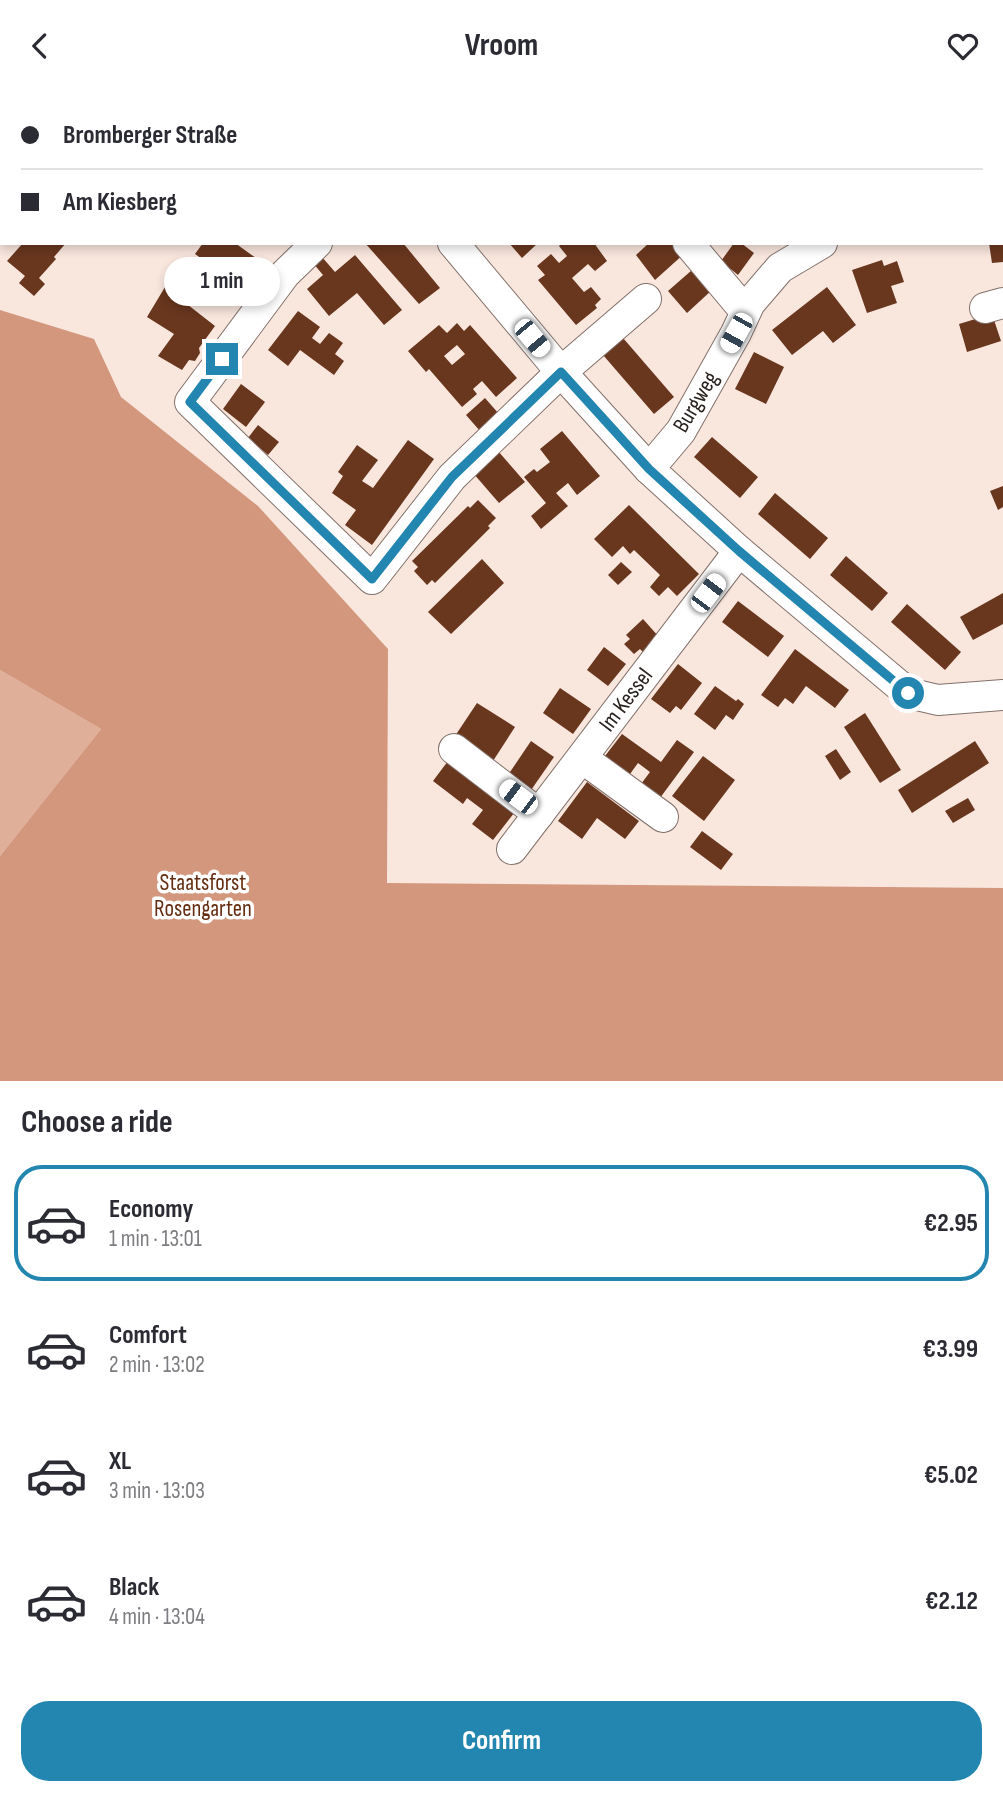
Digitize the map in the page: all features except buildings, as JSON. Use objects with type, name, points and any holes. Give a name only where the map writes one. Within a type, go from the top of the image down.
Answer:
[{"type":"street","points":[[315,245],[285,274],[190,402],[372,579],[452,477],[561,372],[646,299]]},
{"type":"street","points":[[455,245],[561,372],[649,469],[739,551],[908,693],[938,700],[1003,695]]},
{"type":"street","points":[[690,245],[746,311]]},
{"type":"street","name":"Burgweg","points":[[649,469],[681,431],[750,303],[780,268],[819,245]]},
{"type":"street","name":"Im Kessel","points":[[512,849],[739,551]]},
{"type":"street","points":[[454,749],[539,814]]},
{"type":"street","points":[[582,758],[663,817]]},
{"type":"shaded area","points":[[0,670],[101,729],[0,856]]},
{"type":"green space","name":"Staatsforst Rosengarten","points":[[0,310],[94,339],[121,397],[258,506],[388,649],[387,883],[1003,888],[1003,1081],[0,1081],[0,856],[101,729],[0,670]]},
{"type":"route","points":[[222,359],[190,402],[372,579],[452,477],[561,372],[649,469],[739,551],[908,693]]}]
